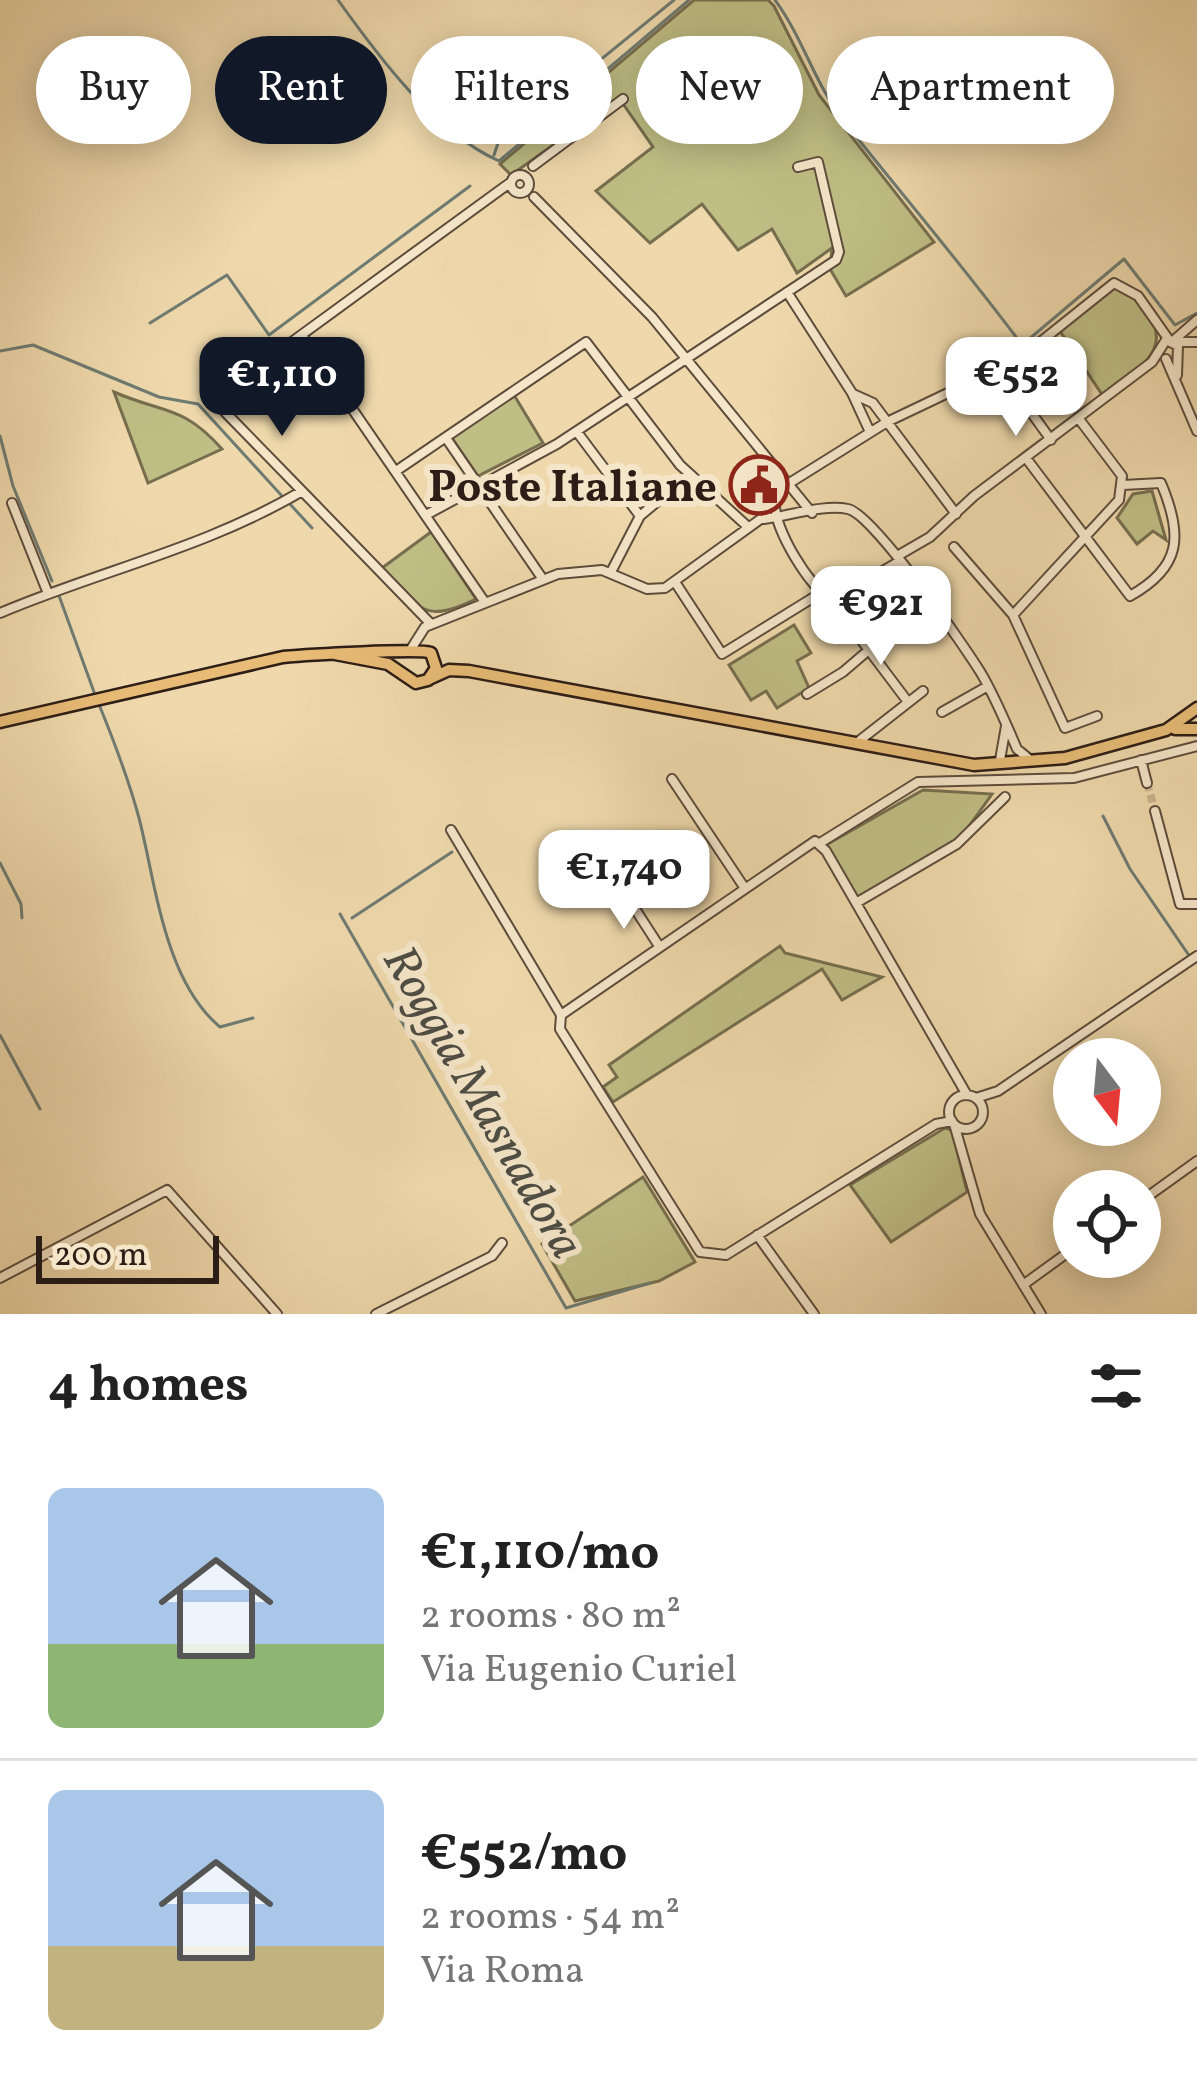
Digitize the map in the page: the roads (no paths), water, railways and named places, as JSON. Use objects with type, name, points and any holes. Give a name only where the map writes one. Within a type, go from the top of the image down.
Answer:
[{"type":"main road","points":[[403,674],[400,662],[409,650]]},
{"type":"main road","points":[[0,722],[242,664],[409,650],[470,671]]},
{"type":"main road","points":[[335,654],[388,664],[415,683],[449,670],[470,671],[956,764],[1025,764],[1166,730],[1197,728]]},
{"type":"main road","points":[[429,679],[436,668],[431,654]]},
{"type":"main road","points":[[1166,730],[1197,708]]},
{"type":"main road","points":[[730,721],[942,757],[1000,760],[1085,752]]},
{"type":"street","points":[[431,624],[225,412],[224,396],[497,194],[523,187],[533,166],[623,99]]},
{"type":"street","points":[[426,515],[577,432],[839,253],[818,162],[798,167]]},
{"type":"street","points":[[523,187],[686,358],[764,454],[819,593],[832,601],[908,702]]},
{"type":"street","points":[[757,521],[780,496],[870,432],[1025,355],[1107,286],[1120,283],[1160,327],[1197,431]]},
{"type":"street","points":[[787,292],[852,393],[870,432]]},
{"type":"street","points":[[832,601],[942,534],[956,514],[1169,349],[1197,320]]},
{"type":"street","points":[[303,338],[484,601]]},
{"type":"street","points":[[396,471],[586,341],[689,475],[747,526]]},
{"type":"street","points":[[1169,349],[1195,342]]},
{"type":"street","points":[[1000,369],[1051,440]]},
{"type":"street","points":[[852,393],[872,402],[956,514]]},
{"type":"street","points":[[1079,418],[1123,485]]},
{"type":"street","points":[[577,432],[640,516]]},
{"type":"street","points":[[446,438],[542,578]]},
{"type":"street","points":[[1026,458],[1130,596],[1171,563],[1176,550],[1161,483],[1123,485]]},
{"type":"street","points":[[611,572],[640,516],[689,475]]},
{"type":"street","points":[[1013,615],[1115,507],[1123,485]]},
{"type":"street","points":[[0,613],[47,591],[157,556],[302,491]]},
{"type":"street","points":[[780,496],[797,497],[812,513]]},
{"type":"street","points":[[786,517],[797,497]]},
{"type":"street","points":[[12,503],[47,591]]},
{"type":"street","points":[[409,650],[421,630],[431,624],[542,578],[611,572],[649,590],[675,582],[757,521],[843,508],[859,514],[900,558],[914,602],[911,613]]},
{"type":"street","points":[[954,548],[1013,615],[1065,728],[1096,716]]},
{"type":"street","points":[[906,572],[988,686],[1019,752],[1030,758]]},
{"type":"street","points":[[675,582],[722,654],[819,593]]},
{"type":"street","points":[[807,694],[927,600]]},
{"type":"street","points":[[431,624],[425,637],[431,654]]},
{"type":"street","points":[[942,712],[988,686]]},
{"type":"street","points":[[859,741],[923,691]]},
{"type":"street","points":[[1000,760],[1006,724]]},
{"type":"street","points":[[561,1015],[744,887],[918,782],[1069,778],[1197,746]]},
{"type":"street","points":[[1141,760],[1147,783]]},
{"type":"street","points":[[672,779],[744,887]]},
{"type":"street","points":[[856,903],[957,844],[1005,797]]},
{"type":"street","points":[[1155,811],[1180,904],[1197,904]]},
{"type":"street","points":[[451,830],[561,1015],[560,1029],[700,1252],[721,1257],[936,1124],[959,1082]]},
{"type":"street","points":[[818,842],[959,1082],[983,1113]]},
{"type":"street","points":[[626,896],[659,946]]},
{"type":"street","points":[[951,1103],[998,1090],[1197,956]]},
{"type":"street","points":[[968,1160],[974,1126],[998,1090]]},
{"type":"street","points":[[951,1103],[953,1123],[968,1160],[974,1202],[1041,1314]]},
{"type":"street","points":[[936,1124],[974,1126]]},
{"type":"street","points":[[1161,1187],[1197,1161]]},
{"type":"street","points":[[0,1278],[165,1190],[278,1314]]},
{"type":"street","points":[[757,1234],[814,1314]]},
{"type":"street","points":[[376,1314],[492,1256],[502,1243]]},
{"type":"street","points":[[1023,1285],[1053,1264]]},
{"type":"waterway","points":[[338,0],[389,68],[430,112],[499,161],[689,0]]},
{"type":"waterway","points":[[494,155],[498,143],[674,0]]},
{"type":"waterway","points":[[775,0],[843,120],[1022,345],[1124,259],[1175,325],[1197,313]]},
{"type":"waterway","points":[[150,323],[227,275],[269,335],[470,186]]},
{"type":"waterway","name":"Roggia Masnadora","points":[[0,351],[33,345],[159,397],[198,404],[282,496]]},
{"type":"waterway","points":[[0,436],[13,486],[52,581]]},
{"type":"waterway","name":"Roggia Masnadora","points":[[289,503],[312,528]]},
{"type":"waterway","points":[[58,593],[94,692]]},
{"type":"waterway","points":[[98,702],[130,788],[165,930],[186,984],[220,1027],[253,1018]]},
{"type":"waterway","points":[[1103,816],[1130,869],[1188,954]]},
{"type":"waterway","points":[[352,918],[452,852]]},
{"type":"waterway","points":[[0,863],[21,904],[22,918]]},
{"type":"waterway","name":"Roggia Masnadora","points":[[340,914],[566,1308],[650,1283]]},
{"type":"waterway","points":[[0,1035],[40,1109]]},
{"type":"tunnel","points":[[1147,783],[1155,811]]},
{"type":"place","name":"Poste Italiane","points":[[759,485]]}]
